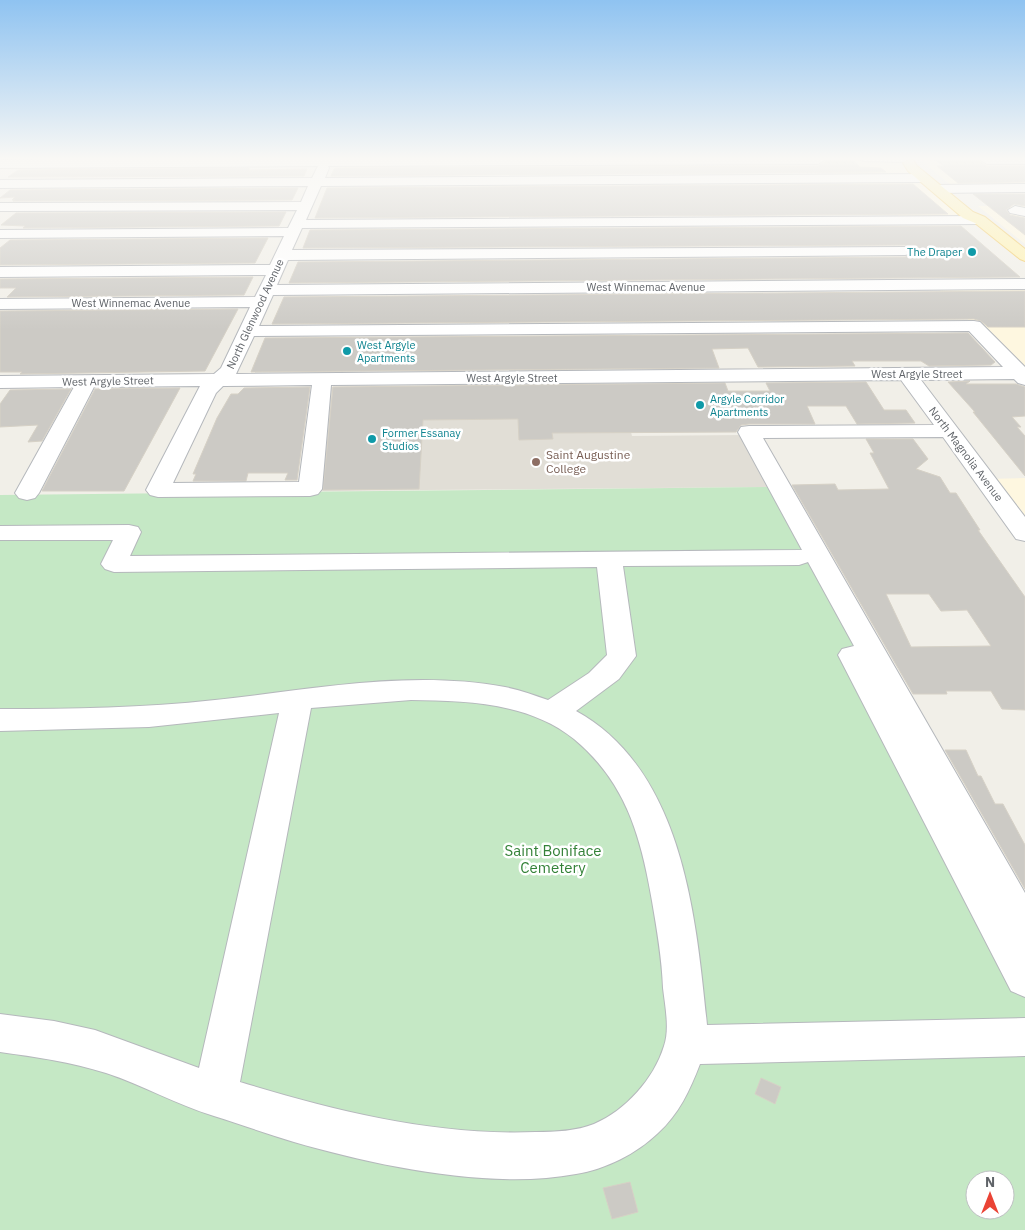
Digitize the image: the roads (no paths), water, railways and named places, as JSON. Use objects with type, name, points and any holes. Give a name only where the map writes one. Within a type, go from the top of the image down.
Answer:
[{"type":"main road","points":[[967,214],[980,220],[1025,256]]},
{"type":"street","name":"North Glenwood Avenue","points":[[301,214],[229,371],[207,390],[158,490],[310,489],[322,380]]},
{"type":"street","points":[[0,272],[279,262],[905,251],[876,220]]},
{"type":"street","points":[[0,234],[295,228],[980,220]]},
{"type":"street","name":"West Winnemac Avenue","points":[[0,304],[264,296],[1025,284]]},
{"type":"street","points":[[248,331],[974,326],[1023,375]]},
{"type":"street","name":"West Argyle Street","points":[[0,382],[906,374],[1023,375]]},
{"type":"street","name":"North Magnolia Avenue","points":[[906,374],[1025,534]]},
{"type":"street","points":[[27,493],[87,382]]},
{"type":"street","points":[[948,431],[749,432],[1025,928]]},
{"type":"street","points":[[765,490],[1025,979]]},
{"type":"street","points":[[0,533],[129,532],[114,564],[800,558]]},
{"type":"street","points":[[553,711],[608,673],[617,665],[622,656],[609,559]]},
{"type":"street","points":[[0,720],[170,715],[423,690],[464,691],[523,701],[553,711],[593,738],[610,754],[626,773],[654,828],[662,856],[682,960],[686,1045],[670,1084],[647,1114],[616,1137],[582,1150],[535,1156],[482,1155],[385,1142],[318,1128],[215,1095],[105,1053],[42,1038],[0,1033]]},
{"type":"street","points":[[215,1095],[297,701]]},
{"type":"street","points":[[686,1045],[1025,1037]]},
{"type":"place","name":"The Draper","points":[[972,252]]},
{"type":"place","name":"West Argyle Apartments","points":[[347,351]]},
{"type":"place","name":"Argyle Corridor Apartments","points":[[700,405]]},
{"type":"place","name":"Former Essanay Studios","points":[[372,439]]},
{"type":"place","name":"Saint Augustine College","points":[[536,462]]},
{"type":"park label","name":"Saint Boniface Cemetery","points":[[553,860]]}]
